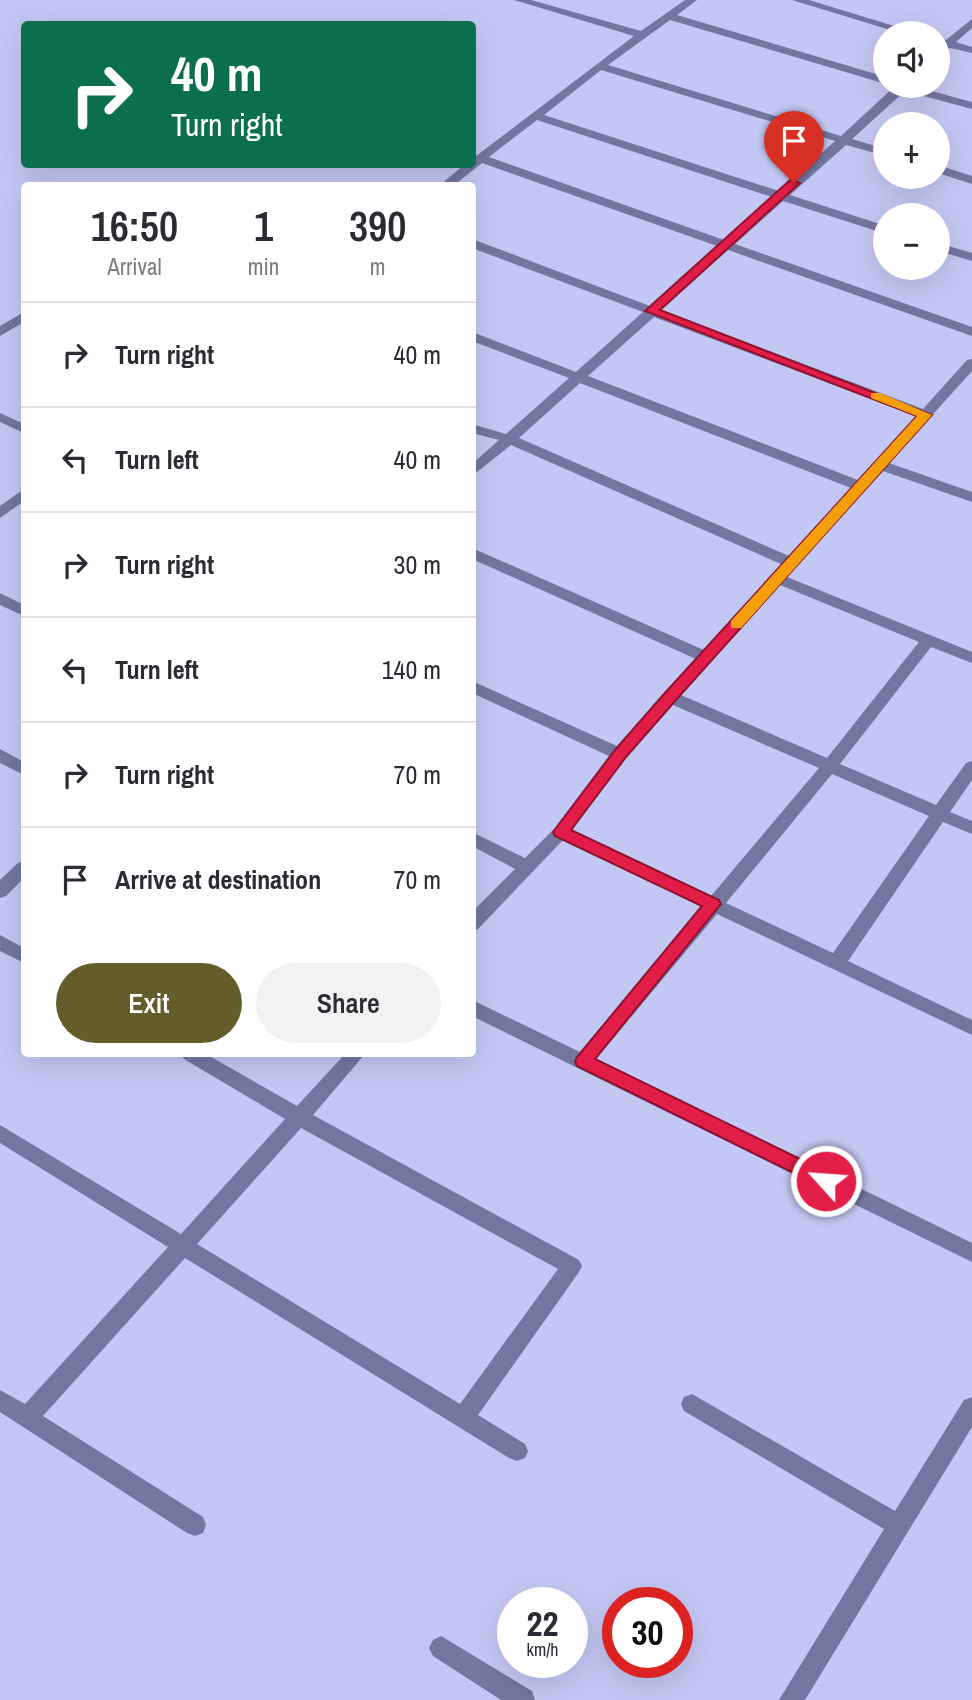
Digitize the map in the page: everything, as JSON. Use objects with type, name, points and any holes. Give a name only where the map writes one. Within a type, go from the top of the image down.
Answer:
[{"type":"street","points":[[519,0],[642,35]]},
{"type":"street","points":[[476,163],[599,66],[692,0]]},
{"type":"street","points":[[797,0],[873,22]]},
{"type":"street","points":[[671,17],[873,77]]},
{"type":"street","points":[[950,37],[972,22]]},
{"type":"street","points":[[950,44],[972,50]]},
{"type":"street","points":[[599,66],[873,149]]},
{"type":"street","points":[[476,468],[889,98]]},
{"type":"street","points":[[944,98],[972,106]]},
{"type":"street","points":[[536,116],[873,226]]},
{"type":"street","points":[[482,159],[972,332]]},
{"type":"street","points":[[450,182],[470,168]]},
{"type":"street","points":[[950,173],[972,180]]},
{"type":"street","points":[[476,245],[926,415]]},
{"type":"street","points":[[950,251],[972,257]]},
{"type":"street","points":[[0,332],[21,318]]},
{"type":"street","points":[[476,337],[860,486]]},
{"type":"street","points":[[476,920],[561,832],[620,754],[972,363]]},
{"type":"street","points":[[0,417],[21,428]]},
{"type":"street","points":[[476,429],[509,439],[791,563]]},
{"type":"street","points":[[880,465],[972,497]]},
{"type":"street","points":[[0,513],[21,496]]},
{"type":"street","points":[[476,555],[706,657]]},
{"type":"street","points":[[778,578],[972,658]]},
{"type":"street","points":[[0,598],[21,609]]},
{"type":"street","points":[[583,1062],[829,767],[928,641]]},
{"type":"street","points":[[476,688],[620,754]]},
{"type":"street","points":[[670,697],[972,828]]},
{"type":"street","points":[[0,755],[21,767]]},
{"type":"street","points":[[836,963],[972,767]]},
{"type":"street","points":[[561,832],[972,1028]]},
{"type":"street","points":[[476,840],[527,867]]},
{"type":"street","points":[[0,891],[21,871]]},
{"type":"street","points":[[0,942],[21,954]]},
{"type":"street","points":[[476,1009],[972,1253]]},
{"type":"street","points":[[196,1057],[301,1118],[572,1266],[463,1418]]},
{"type":"street","points":[[27,1418],[353,1057]]},
{"type":"street","points":[[0,1133],[517,1451]]},
{"type":"street","points":[[0,1400],[195,1525]]},
{"type":"street","points":[[692,1404],[899,1526]]},
{"type":"street","points":[[791,1700],[972,1407]]},
{"type":"street","points":[[441,1648],[523,1700]]},
{"type":"slow traffic","points":[[736,624],[926,415],[875,396]]},
{"type":"route","points":[[794,183],[652,311],[926,415],[620,754],[561,832],[713,904],[583,1062],[826,1181]]}]
